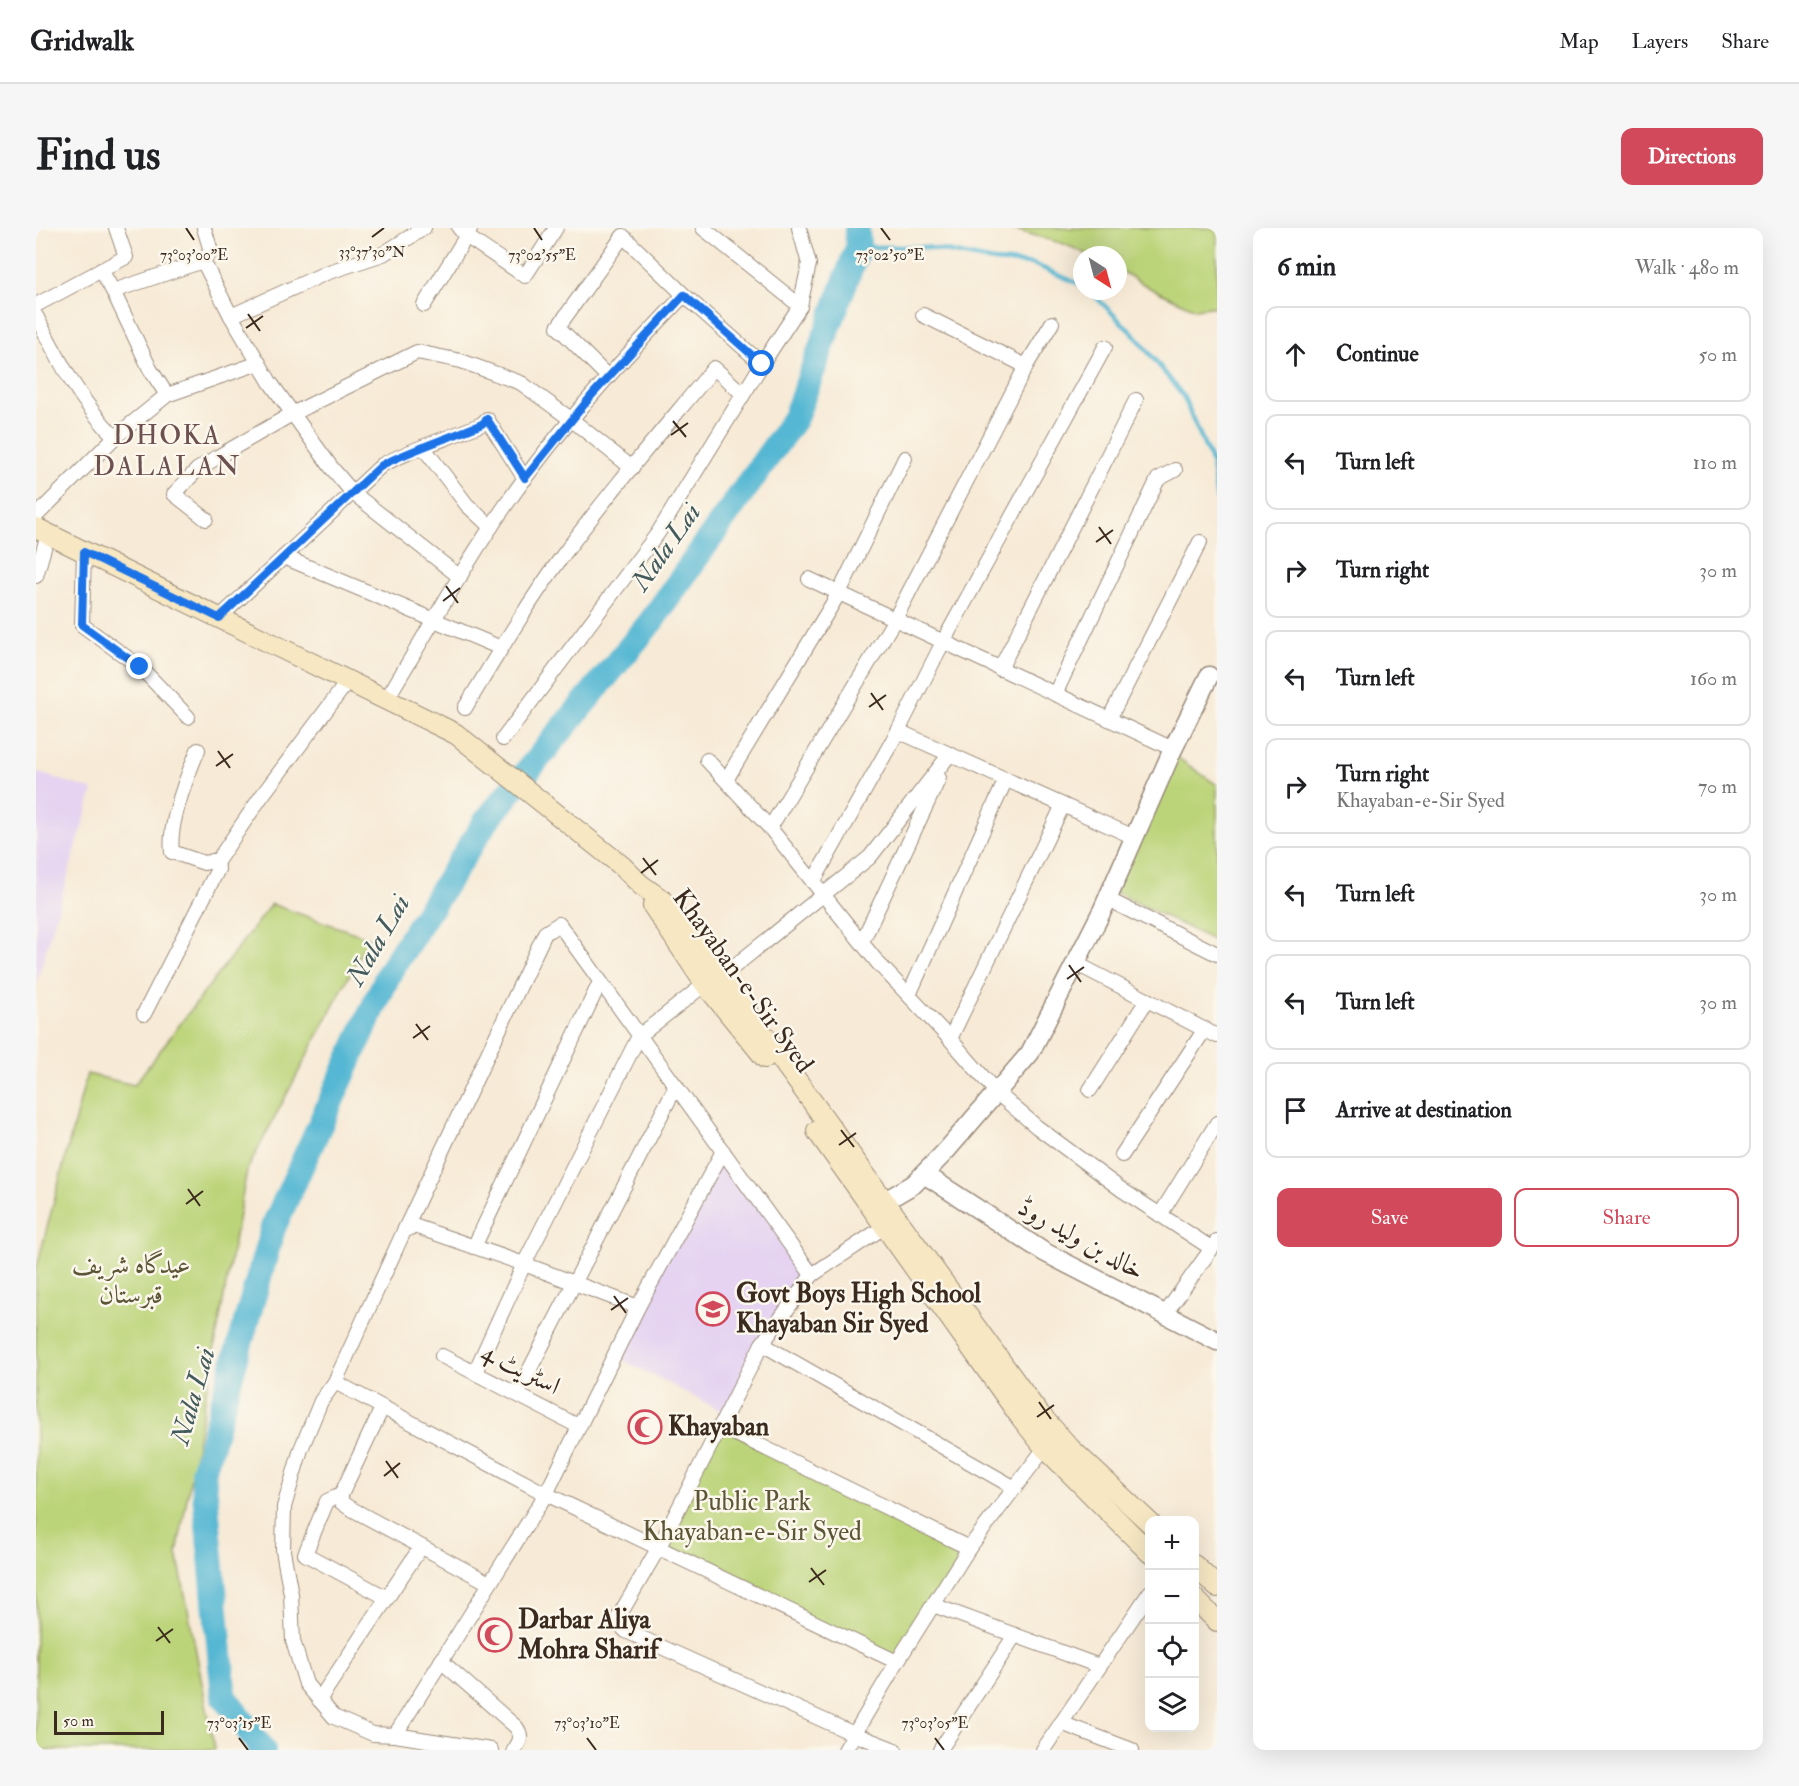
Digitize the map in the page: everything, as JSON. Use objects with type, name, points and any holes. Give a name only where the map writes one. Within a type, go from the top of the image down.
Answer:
[{"type":"main road","points":[[42,531],[386,700]]},
{"type":"main road","name":"Khayaban-e-Sir Syed","points":[[386,700],[456,734],[662,900],[688,932],[713,980],[776,1072],[1019,1415],[1045,1448],[1145,1549]]},
{"type":"main road","name":"Khayaban-e-Sir Syed","points":[[713,980],[885,1201],[1036,1410],[1071,1449],[1145,1519]]},
{"type":"main road","points":[[1199,1603],[1217,1621]]},
{"type":"street","points":[[36,305],[126,257],[116,228]]},
{"type":"street","points":[[113,291],[203,261],[211,251],[204,228]]},
{"type":"street","points":[[231,316],[326,273],[383,254],[424,228]]},
{"type":"street","points":[[424,305],[465,231],[525,276],[556,228]]},
{"type":"street","points":[[703,228],[800,306]]},
{"type":"street","points":[[503,739],[658,533],[800,306],[809,264],[799,228]]},
{"type":"street","points":[[608,377],[558,327],[622,236],[762,364]]},
{"type":"street","points":[[203,261],[231,316],[259,363],[292,414],[331,467],[353,493],[460,578]]},
{"type":"street","points":[[101,270],[150,369],[167,395]]},
{"type":"street","points":[[386,700],[491,527],[525,478],[608,377],[684,295]]},
{"type":"street","points":[[923,315],[1026,366]]},
{"type":"street","points":[[36,316],[71,382],[101,423],[115,437]]},
{"type":"street","points":[[770,828],[895,619],[1026,366],[1052,323]]},
{"type":"street","points":[[813,882],[898,731],[943,642],[1105,347]]},
{"type":"street","points":[[206,519],[174,494],[197,470],[292,414],[417,352],[460,361],[522,383],[632,468]]},
{"type":"street","points":[[36,516],[115,437],[167,395],[259,363]]},
{"type":"street","points":[[465,708],[501,648],[561,558],[714,368],[743,394]]},
{"type":"street","points":[[1000,669],[1136,400]]},
{"type":"street","points":[[219,618],[382,465],[410,451],[482,424],[487,419],[525,478]]},
{"type":"street","points":[[423,447],[467,505],[491,527]]},
{"type":"street","points":[[726,780],[839,593],[905,458]]},
{"type":"street","points":[[1055,694],[1158,479],[1175,470]]},
{"type":"street","points":[[36,576],[42,531]]},
{"type":"street","points":[[1108,719],[1200,542]]},
{"type":"street","points":[[84,552],[82,625],[140,667],[189,717]]},
{"type":"street","points":[[284,557],[501,648]]},
{"type":"street","points":[[809,579],[1173,749]]},
{"type":"street","points":[[885,1201],[914,1184],[924,1174],[1030,1053],[1107,899],[1173,749],[1209,676]]},
{"type":"street","points":[[198,750],[184,783],[171,845],[172,852],[204,863],[218,860],[348,681]]},
{"type":"street","points":[[898,731],[1134,837]]},
{"type":"street","points":[[475,1372],[524,1264],[639,1036],[870,857],[950,754]]},
{"type":"street","points":[[862,942],[950,754]]},
{"type":"street","points":[[707,760],[770,828],[878,963],[950,1039],[996,1092],[1037,1128],[1122,1190],[1160,1215],[1214,1245],[1165,1314]]},
{"type":"street","points":[[909,995],[1006,780]]},
{"type":"street","points":[[950,1039],[1063,805]]},
{"type":"street","points":[[144,1014],[218,869],[213,861]]},
{"type":"street","points":[[1107,899],[1217,954]]},
{"type":"street","points":[[491,1750],[396,1735],[374,1734],[334,1718],[306,1684],[293,1641],[291,1594],[283,1551],[284,1507],[301,1449],[321,1401],[335,1382],[545,933],[559,924],[812,1275]]},
{"type":"street","points":[[1075,963],[1211,1032],[1122,1155]]},
{"type":"street","points":[[474,1247],[600,982]]},
{"type":"street","points":[[1090,1089],[1147,1000]]},
{"type":"street","points":[[518,1394],[676,1086]]},
{"type":"street","points":[[1160,1215],[1217,1123]]},
{"type":"street","points":[[396,1735],[546,1494],[638,1307],[723,1151]]},
{"type":"street","name":"خالد بن ولید روڈ","points":[[924,1174],[1044,1252],[1217,1341]]},
{"type":"street","points":[[404,1231],[414,1226],[638,1307]]},
{"type":"street","points":[[884,1227],[812,1275],[762,1344],[659,1547],[619,1616],[619,1624],[626,1630],[854,1734],[895,1750]]},
{"type":"street","points":[[762,1344],[1015,1488]]},
{"type":"street","name":"اسٹریٹ 4","points":[[442,1356],[578,1426]]},
{"type":"street","points":[[335,1382],[546,1494],[897,1662]]},
{"type":"street","points":[[382,1408],[341,1495],[341,1502],[489,1583]]},
{"type":"street","points":[[720,1426],[969,1548]]},
{"type":"street","points":[[845,1750],[969,1548],[1045,1448]]},
{"type":"street","points":[[341,1495],[327,1501],[305,1554],[387,1598]]},
{"type":"street","points":[[319,1700],[421,1546]]},
{"type":"street","points":[[1043,1750],[1145,1598]]},
{"type":"street","points":[[933,1605],[1099,1666]]},
{"type":"street","points":[[940,1750],[1015,1635]]},
{"type":"street","points":[[441,1660],[521,1733],[521,1739],[514,1750]]},
{"type":"street","points":[[1061,1723],[1129,1750]]},
{"type":"shaded area","points":[[36,772],[93,790],[36,984]]},
{"type":"shaded area","name":"Govt Boys High School Khayaban Sir Syed","points":[[723,1151],[812,1275],[727,1414],[614,1355]]},
{"type":"green space","points":[[1009,228],[1217,228],[1217,306],[1195,309],[1127,274],[1127,246],[1073,246],[1073,248]]},
{"type":"green space","points":[[1171,753],[1217,785],[1217,942],[1111,890]]},
{"type":"green space","name":"عیدگاہ شریف قبرستان","points":[[271,904],[369,938],[247,1170],[177,1553],[215,1750],[36,1750],[36,1270],[87,1074],[134,1085]]},
{"type":"green space","name":"Public Park Khayaban-e-Sir Syed","points":[[720,1426],[969,1548],[897,1662],[659,1547]]},
{"type":"waterway","name":"Nala Lai","points":[[263,1750],[224,1696],[203,1472],[273,1228],[390,971],[486,821],[650,623],[795,418],[858,247],[857,228]]},
{"type":"waterway","points":[[858,247],[926,247],[994,261],[1033,264],[1073,281]]},
{"type":"waterway","points":[[1099,300],[1139,340],[1183,396],[1212,463],[1217,500]]},
{"type":"place","name":"Govt Boys High School Khayaban Sir Syed","points":[[713,1309]]},
{"type":"place","name":"Khayaban","points":[[645,1427]]},
{"type":"place","name":"Darbar Aliya Mohra Sharif","points":[[495,1635]]},
{"type":"district","name":"DHOKA DALALAN","points":[[167,450]]},
{"type":"route","points":[[140,667],[82,625],[84,552],[219,618],[382,465],[410,451],[482,424],[487,419],[525,478],[592,395],[684,295],[762,364]]}]
